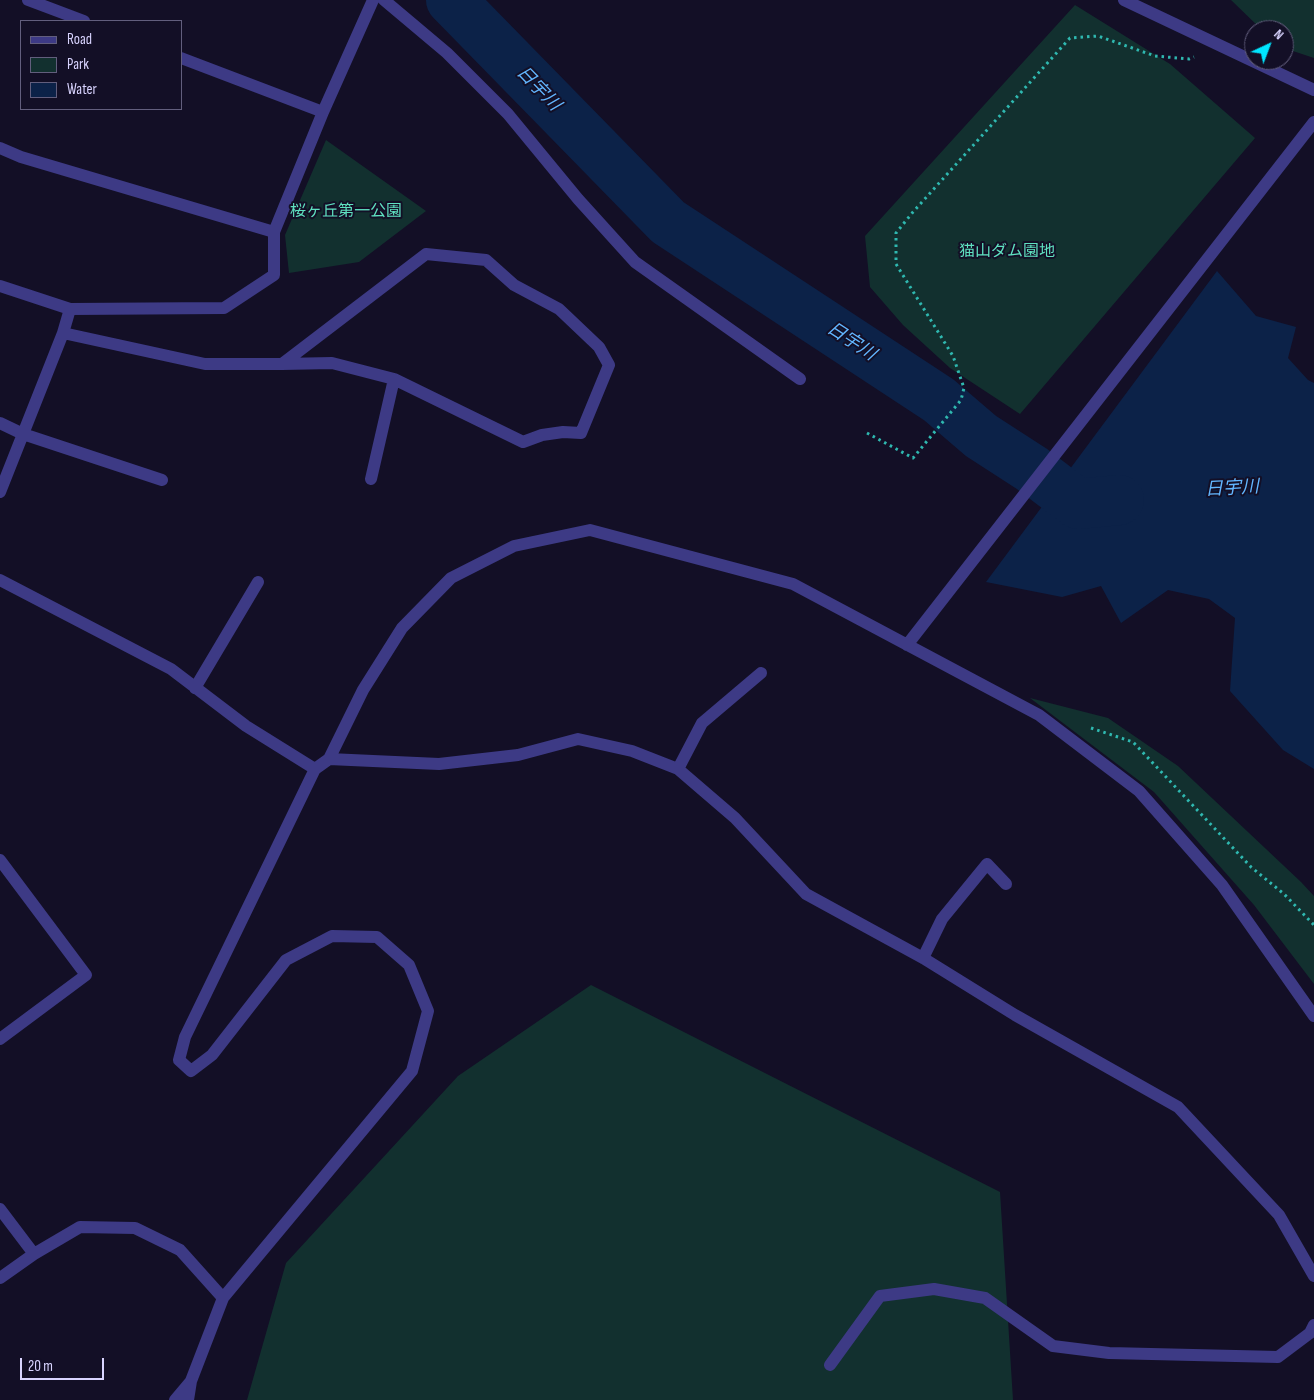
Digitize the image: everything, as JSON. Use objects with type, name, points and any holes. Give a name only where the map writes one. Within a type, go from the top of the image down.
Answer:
[{"type":"street","points":[[28,0],[81,20]]},
{"type":"street","points":[[0,286],[70,309],[224,308],[274,275],[274,232],[323,112],[373,0]]},
{"type":"street","points":[[384,0],[447,52],[508,114],[578,199],[635,262],[800,379]]},
{"type":"street","points":[[1124,0],[1314,90]]},
{"type":"street","points":[[182,58],[323,112]]},
{"type":"street","points":[[907,645],[1314,122]]},
{"type":"street","points":[[0,148],[21,157],[274,232]]},
{"type":"street","points":[[63,333],[205,364],[282,364],[332,363],[394,379],[523,442],[549,434],[581,433],[609,365],[599,347],[559,309],[514,285],[486,260],[426,254],[282,364]]},
{"type":"street","points":[[0,492],[63,333],[70,309]]},
{"type":"street","points":[[371,479],[394,379]]},
{"type":"street","points":[[0,423],[23,434],[162,480]]},
{"type":"street","points":[[188,1400],[191,1381],[223,1298],[412,1071],[428,1011],[409,965],[377,937],[332,936],[286,960],[212,1055],[191,1071],[179,1060],[185,1037],[316,769],[329,759],[363,690],[402,628],[451,578],[514,546],[590,530],[793,584],[1040,715],[1139,791],[1222,885],[1314,1016]]},
{"type":"street","points":[[0,580],[171,669],[246,726],[316,769]]},
{"type":"street","points":[[195,688],[258,582]]},
{"type":"street","points":[[678,768],[702,723],[761,673]]},
{"type":"street","points":[[329,759],[439,764],[518,755],[578,738],[632,751],[678,768],[735,818],[806,894],[923,958],[1014,1015],[1178,1108],[1279,1215],[1314,1276]]},
{"type":"street","points":[[0,860],[86,975],[0,1039]]},
{"type":"street","points":[[923,958],[942,919],[987,864],[1006,884]]},
{"type":"street","points":[[0,1209],[34,1254]]},
{"type":"street","points":[[0,1278],[34,1254],[80,1227],[135,1228],[180,1250],[223,1298]]},
{"type":"street","points":[[830,1366],[880,1296],[934,1289],[985,1298],[1053,1346],[1109,1354],[1278,1357],[1310,1333],[1314,1325]]},
{"type":"street","points":[[175,1400],[191,1381]]},
{"type":"path","points":[[867,433],[914,458],[961,400],[964,388],[952,356],[896,264],[896,233],[1070,38],[1098,36],[1155,56],[1189,59],[1223,47]]},
{"type":"path","points":[[1050,723],[1063,722],[1100,729],[1133,742],[1251,867],[1284,894],[1314,926]]},
{"type":"green space","points":[[1231,0],[1314,0],[1314,58],[1294,51],[1294,20],[1252,20]]},
{"type":"green space","name":"猫山ダム園地","points":[[1075,5],[1170,64],[1255,138],[1020,414],[950,368],[903,325],[870,287],[865,236]]},
{"type":"green space","name":"桜ヶ丘第一公園","points":[[326,140],[426,211],[359,262],[289,273],[285,235]]},
{"type":"green space","points":[[1030,698],[1108,718],[1178,766],[1301,882],[1314,896],[1314,984],[1254,905],[1154,792]]},
{"type":"green space","points":[[591,985],[1000,1192],[1013,1400],[247,1400],[286,1263],[458,1076]]},
{"type":"water","points":[[1217,271],[1256,316],[1296,327],[1288,358],[1308,380],[1314,383],[1314,769],[1283,750],[1230,691],[1235,618],[1209,599],[1168,590],[1121,623],[1101,586],[1062,597],[986,582]]},
{"type":"waterway","name":"日宇川","points":[[451,0],[668,222],[939,400],[981,436],[1032,469],[1078,504],[1119,500]]}]
